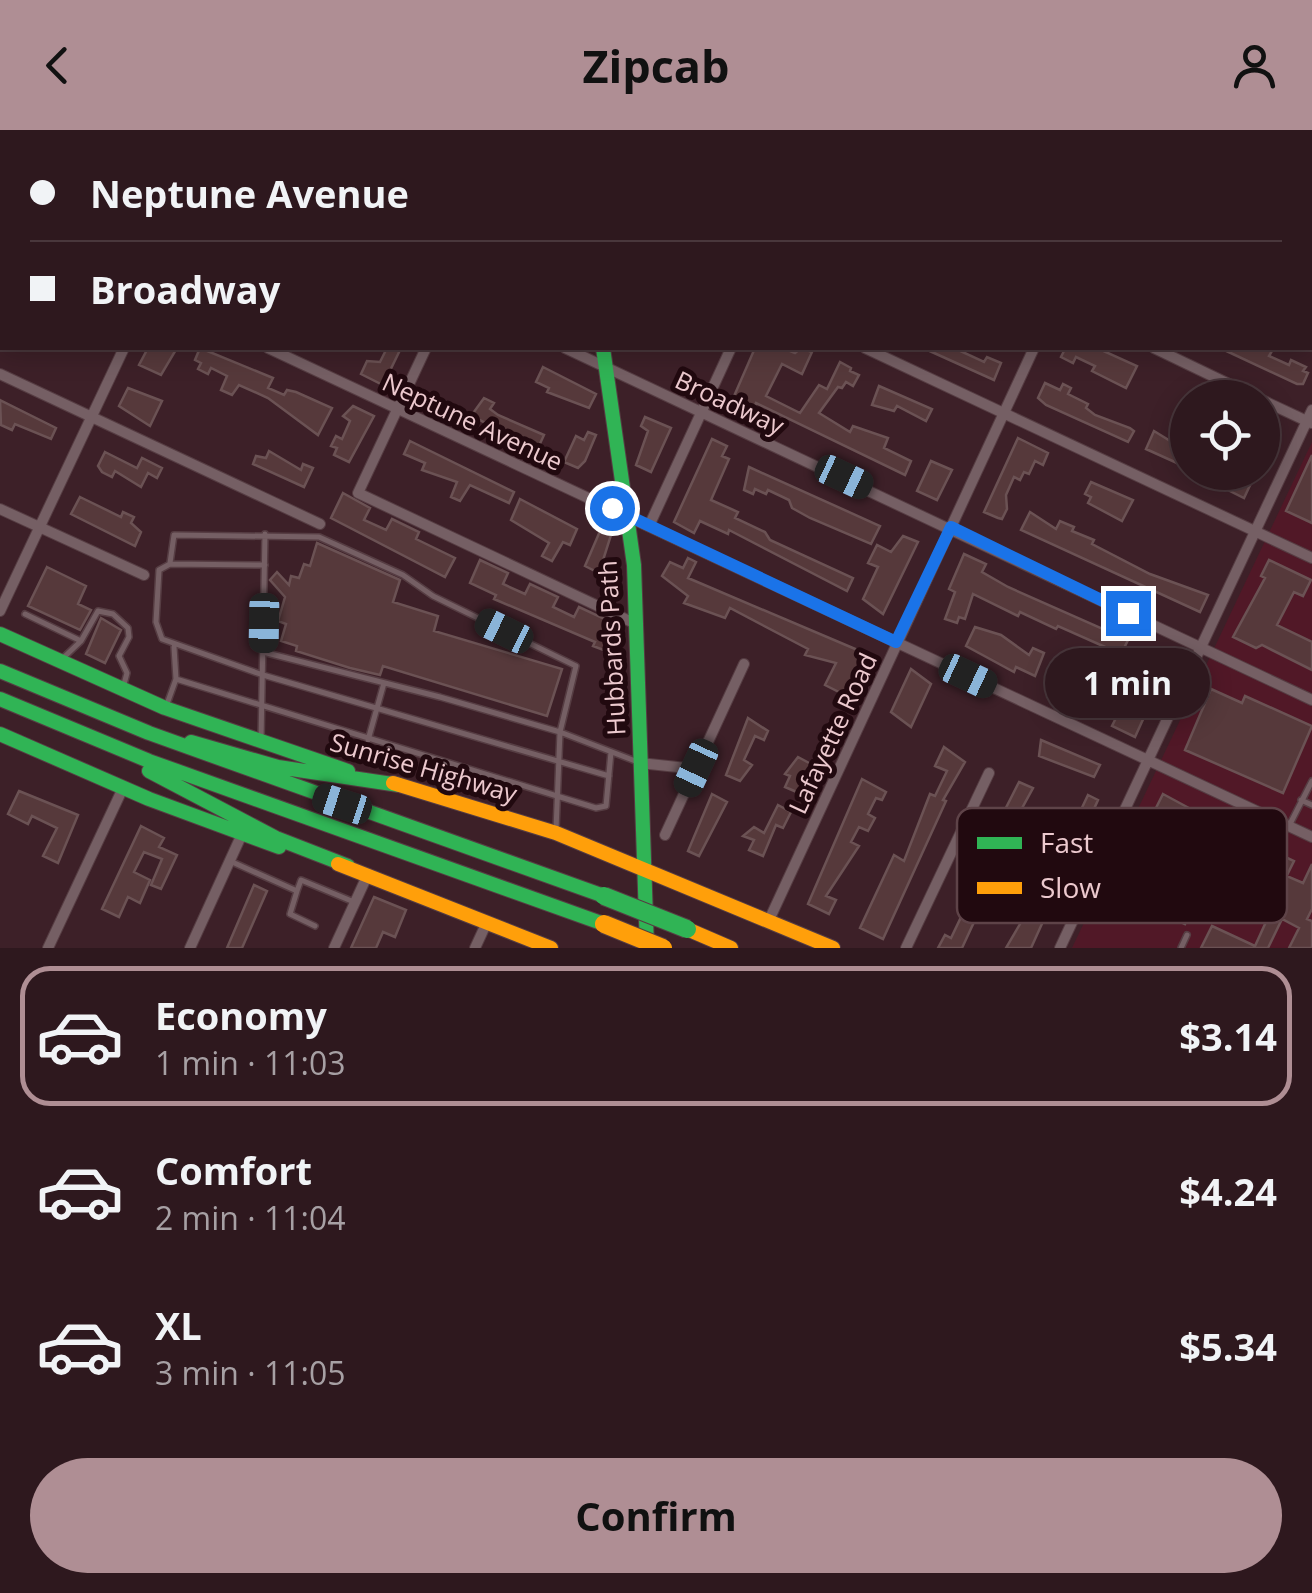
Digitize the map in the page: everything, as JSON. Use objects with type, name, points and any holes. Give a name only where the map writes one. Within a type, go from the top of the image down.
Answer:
[{"type":"main road","name":"Hubbards Path","points":[[604,357],[626,514],[636,624],[647,948]]},
{"type":"main road","name":"Sunrise Highway","points":[[0,634],[166,708],[261,743],[556,833],[770,918],[834,948]]},
{"type":"main road","points":[[0,671],[137,731],[604,896],[731,948]]},
{"type":"main road","points":[[0,699],[110,747],[662,948]]},
{"type":"main road","points":[[137,731],[216,748],[278,768],[399,785]]},
{"type":"main road","points":[[1,738],[242,834],[348,866]]},
{"type":"main road","points":[[110,747],[167,782],[276,838],[487,922],[528,944],[551,948]]},
{"type":"street","points":[[0,611],[123,350]]},
{"type":"street","name":"Neptune Avenue","points":[[272,350],[1250,808]]},
{"type":"street","points":[[425,350],[358,493],[636,624]]},
{"type":"street","name":"Broadway","points":[[573,350],[604,357],[702,410],[1312,700]]},
{"type":"street","points":[[649,526],[730,350]]},
{"type":"street","points":[[869,350],[1312,558]]},
{"type":"street","name":"Lafayette Road","points":[[770,918],[1033,350]]},
{"type":"street","points":[[1158,350],[1222,380]]},
{"type":"street","points":[[0,374],[320,524]]},
{"type":"street","points":[[1126,808],[1310,418],[1280,406]]},
{"type":"street","points":[[0,508],[144,575]]},
{"type":"street","points":[[665,836],[744,664]]},
{"type":"street","points":[[640,763],[696,768]]},
{"type":"street","points":[[972,808],[989,773]]},
{"type":"street","points":[[48,948],[123,788]]},
{"type":"street","name":"Neptune Avenue","points":[[1289,826],[1312,837]]},
{"type":"street","points":[[190,948],[242,834]]},
{"type":"street","points":[[906,948],[957,840]]},
{"type":"street","points":[[334,948],[368,874]]},
{"type":"street","points":[[475,948],[487,922]]},
{"type":"street","points":[[1060,948],[1072,923]]},
{"type":"lane","points":[[261,743],[266,534]]},
{"type":"lane","points":[[170,564],[174,535],[319,537],[403,575],[433,596],[576,666],[560,732],[556,833]]},
{"type":"lane","points":[[265,565],[170,564],[159,570],[156,622],[162,638],[174,646],[263,675],[609,776]]},
{"type":"lane","points":[[59,662],[82,642],[98,611],[123,622],[129,637],[119,656],[127,673],[122,690]]},
{"type":"lane","points":[[25,614],[82,642]]},
{"type":"lane","points":[[166,708],[176,678],[174,646]]},
{"type":"lane","points":[[263,652],[560,732],[640,763]]},
{"type":"lane","points":[[176,678],[262,708],[596,808],[606,806],[611,752]]},
{"type":"lane","points":[[368,740],[384,682]]},
{"type":"lane","points":[[1289,826],[1312,781]]},
{"type":"lane","points":[[1301,800],[1312,805]]},
{"type":"lane","points":[[230,861],[297,891]]},
{"type":"lane","points":[[315,926],[290,914],[300,880],[355,902]]},
{"type":"lane","points":[[1182,948],[1187,936]]},
{"type":"shaded area","points":[[1312,442],[1312,948],[1072,948],[1084,923],[1287,923],[1287,808],[1138,808]]},
{"type":"building","points":[[147,350],[176,350],[161,375],[139,365]]},
{"type":"building","points":[[199,350],[205,350],[273,378],[268,388],[284,395],[287,390],[296,392],[332,408],[318,435],[268,398],[239,385],[232,395],[221,390],[227,376],[211,368],[208,374],[198,369],[201,363],[195,360]]},
{"type":"building","points":[[386,350],[400,350],[383,385],[361,374],[367,361],[380,362]]},
{"type":"building","points":[[754,350],[806,350],[812,352],[802,374],[782,364],[766,396],[800,413],[819,385],[827,389],[840,362],[859,375],[853,386],[846,382],[838,387],[819,413],[850,432],[853,426],[888,438],[884,448],[911,461],[905,475],[756,403],[752,412],[731,403]]},
{"type":"building","points":[[927,350],[958,350],[984,362],[987,357],[1001,363],[994,380]]},
{"type":"building","points":[[1101,350],[1137,366],[1126,388],[1092,371],[1095,366],[1076,357],[1073,363],[1061,357],[1064,351]]},
{"type":"building","points":[[1224,350],[1272,351],[1269,356],[1306,367],[1303,371],[1308,373],[1303,384]]},
{"type":"building","points":[[543,367],[596,394],[589,408],[547,392],[549,388],[536,382]]},
{"type":"building","points":[[1045,383],[1060,390],[1063,384],[1071,388],[1068,394],[1088,404],[1086,408],[1095,415],[1130,428],[1134,431],[1128,442],[1046,405],[1038,398]]},
{"type":"building","points":[[879,386],[932,409],[926,421],[897,406],[894,411],[872,405]]},
{"type":"building","points":[[128,388],[162,401],[150,426],[119,406]]},
{"type":"building","points":[[484,398],[494,403],[490,409],[498,415],[544,435],[538,448],[471,416]]},
{"type":"building","points":[[0,400],[56,428],[51,439],[15,424],[12,430],[1,425]]},
{"type":"building","points":[[353,406],[374,416],[349,462],[334,455],[337,448],[331,446],[336,436],[342,439],[350,421],[343,416]]},
{"type":"building","points":[[645,417],[671,428],[651,472],[636,465],[648,431],[641,426]]},
{"type":"building","points":[[1154,431],[1170,441],[1170,460],[1146,449]]},
{"type":"building","points":[[588,432],[596,435],[585,461],[578,468],[564,462],[576,436],[584,440]]},
{"type":"building","points":[[1018,438],[1048,453],[1043,465],[1035,461],[1029,474],[1024,472],[1020,480],[1014,477],[1002,519],[984,512]]},
{"type":"building","points":[[712,439],[727,446],[722,456],[729,459],[711,500],[738,512],[735,518],[765,532],[770,540],[853,578],[847,591],[729,530],[728,534],[700,521],[694,533],[674,522]]},
{"type":"building","points":[[410,441],[514,492],[509,503],[470,485],[460,501],[451,497],[457,482],[422,470],[425,463],[404,454]]},
{"type":"building","points":[[269,451],[301,470],[303,464],[313,468],[304,487],[253,464],[256,456],[266,458]]},
{"type":"building","points":[[105,452],[137,468],[142,458],[162,468],[157,478],[148,473],[141,487],[115,471],[112,477],[102,472],[98,466]]},
{"type":"building","points":[[1312,455],[1312,523],[1286,511]]},
{"type":"building","points":[[931,461],[952,470],[937,500],[917,491]]},
{"type":"building","points":[[749,467],[880,526],[871,544],[810,518],[792,508],[789,500],[768,490],[766,494],[755,489],[753,494],[744,490]]},
{"type":"building","points":[[1091,482],[1133,500],[1122,521],[1088,503],[1091,497],[1085,494]]},
{"type":"building","points":[[1228,490],[1248,490],[1244,498]]},
{"type":"building","points":[[343,493],[370,508],[364,520],[386,530],[392,519],[419,532],[416,539],[455,558],[445,577],[331,518]]},
{"type":"building","points":[[80,497],[121,517],[123,512],[134,517],[131,523],[141,532],[135,546],[71,514]]},
{"type":"building","points":[[520,499],[577,529],[570,545],[563,542],[552,561],[542,556],[549,543],[511,520]]},
{"type":"building","points":[[1030,512],[1056,529],[1060,521],[1074,527],[1072,531],[1094,540],[1092,544],[1150,574],[1208,595],[1200,612],[1021,530]]},
{"type":"building","points":[[600,531],[611,535],[599,573],[585,566]]},
{"type":"building","points":[[903,536],[918,542],[883,614],[863,599],[878,567],[868,563],[877,545],[891,552]]},
{"type":"building","points":[[317,543],[400,580],[393,602],[438,616],[434,631],[562,669],[547,716],[383,666],[380,675],[350,668],[296,651],[297,646],[281,641],[286,624],[278,621],[285,597],[270,580],[277,572],[289,585],[291,576],[299,578],[304,564],[310,566]]},
{"type":"building","points":[[964,554],[986,564],[982,572],[1008,587],[1128,640],[1121,654],[1058,626],[1056,629],[1020,612],[1018,616],[973,594],[965,619],[959,617],[957,623],[945,619],[955,592],[949,589]]},
{"type":"building","points":[[688,558],[696,562],[688,578],[867,654],[847,696],[825,685],[836,663],[805,655],[808,649],[730,608],[725,618],[684,603],[688,596],[662,576],[670,562],[683,568]]},
{"type":"building","points":[[480,560],[508,573],[503,584],[525,594],[530,584],[558,597],[553,607],[574,617],[579,607],[607,620],[603,629],[614,634],[606,651],[593,646],[595,642],[494,599],[496,595],[470,583]]},
{"type":"building","points":[[1269,560],[1311,580],[1303,596],[1294,592],[1277,625],[1312,642],[1312,670],[1262,645],[1256,648],[1233,637],[1265,578],[1261,576]]},
{"type":"building","points":[[47,567],[86,586],[78,604],[91,610],[80,630],[28,606]]},
{"type":"building","points":[[101,618],[121,630],[105,663],[86,654]]},
{"type":"building","points":[[975,627],[1001,635],[1029,655],[1033,648],[1044,653],[1035,676],[1016,667],[1014,672],[966,646]]},
{"type":"building","points":[[1149,651],[1170,660],[1135,737],[1112,726],[1119,712],[1126,716],[1145,677],[1140,675]]},
{"type":"building","points":[[911,669],[931,684],[911,727],[891,712]]},
{"type":"building","points":[[1059,672],[1109,693],[1100,712],[1053,686]]},
{"type":"building","points":[[1211,689],[1242,703],[1245,696],[1312,726],[1283,793],[1185,750]]},
{"type":"building","points":[[748,718],[768,731],[764,740],[755,736],[744,760],[752,765],[740,781],[726,775]]},
{"type":"building","points":[[1041,740],[1100,765],[1094,777],[1039,756]]},
{"type":"building","points":[[944,747],[965,762],[943,800],[946,801],[883,939],[860,928],[894,855],[904,861],[930,794],[935,796],[947,771],[935,766]]},
{"type":"building","points":[[798,757],[811,764],[799,793],[785,787],[790,776],[785,774]]},
{"type":"building","points":[[862,779],[886,792],[882,800],[876,798],[868,814],[875,818],[868,831],[859,827],[851,842],[859,846],[826,896],[836,900],[829,914],[808,904]]},
{"type":"building","points":[[1019,782],[1033,788],[1022,808],[1006,808]]},
{"type":"building","points":[[19,791],[78,815],[58,863],[43,856],[57,828],[32,816],[28,824],[8,814]]},
{"type":"building","points":[[712,794],[727,802],[699,856],[688,851]]},
{"type":"building","points":[[1163,794],[1189,808],[1156,808]]},
{"type":"building","points":[[1088,795],[1098,800],[1094,808],[1082,808]]},
{"type":"building","points":[[778,805],[791,812],[783,828],[776,825],[763,856],[749,850],[754,840],[743,836],[754,827],[764,833]]},
{"type":"building","points":[[141,826],[164,838],[159,847],[177,855],[161,889],[151,885],[162,859],[144,852],[134,872],[150,880],[140,903],[128,897],[119,917],[102,909]]},
{"type":"building","points":[[1312,864],[1312,909],[1307,919],[1312,921],[1312,948],[1289,948],[1299,928],[1287,922],[1287,876],[1303,883]]},
{"type":"building","points":[[254,885],[267,891],[242,948],[227,948]]},
{"type":"building","points":[[374,897],[406,910],[395,937],[383,932],[376,948],[351,948]]},
{"type":"building","points":[[958,923],[974,923],[962,948],[938,948],[945,935],[951,938]]},
{"type":"building","points":[[1021,923],[1042,923],[1031,948],[1006,948]]},
{"type":"building","points":[[1265,923],[1280,923],[1268,948],[1201,948],[1212,926],[1255,946]]},
{"type":"traffic: fast","points":[[603,350],[634,565],[647,948]]},
{"type":"traffic: fast","points":[[0,634],[165,708],[348,771]]},
{"type":"traffic: fast","points":[[0,671],[149,733],[604,896]]},
{"type":"traffic: fast","points":[[0,699],[149,761],[604,924]]},
{"type":"traffic: fast","points":[[0,734],[149,799],[279,847]]},
{"type":"traffic: fast","points":[[191,742],[278,767],[399,785]]},
{"type":"traffic: fast","points":[[149,771],[276,838],[348,866]]},
{"type":"traffic: fast","points":[[604,896],[687,929]]},
{"type":"traffic: slow","points":[[393,783],[556,833],[833,948]]},
{"type":"traffic: slow","points":[[338,864],[551,948]]},
{"type":"traffic: slow","points":[[604,924],[663,948]]},
{"type":"traffic: slow","points":[[687,929],[731,948]]},
{"type":"route","points":[[612,508],[896,642],[951,527],[1128,613]]}]
